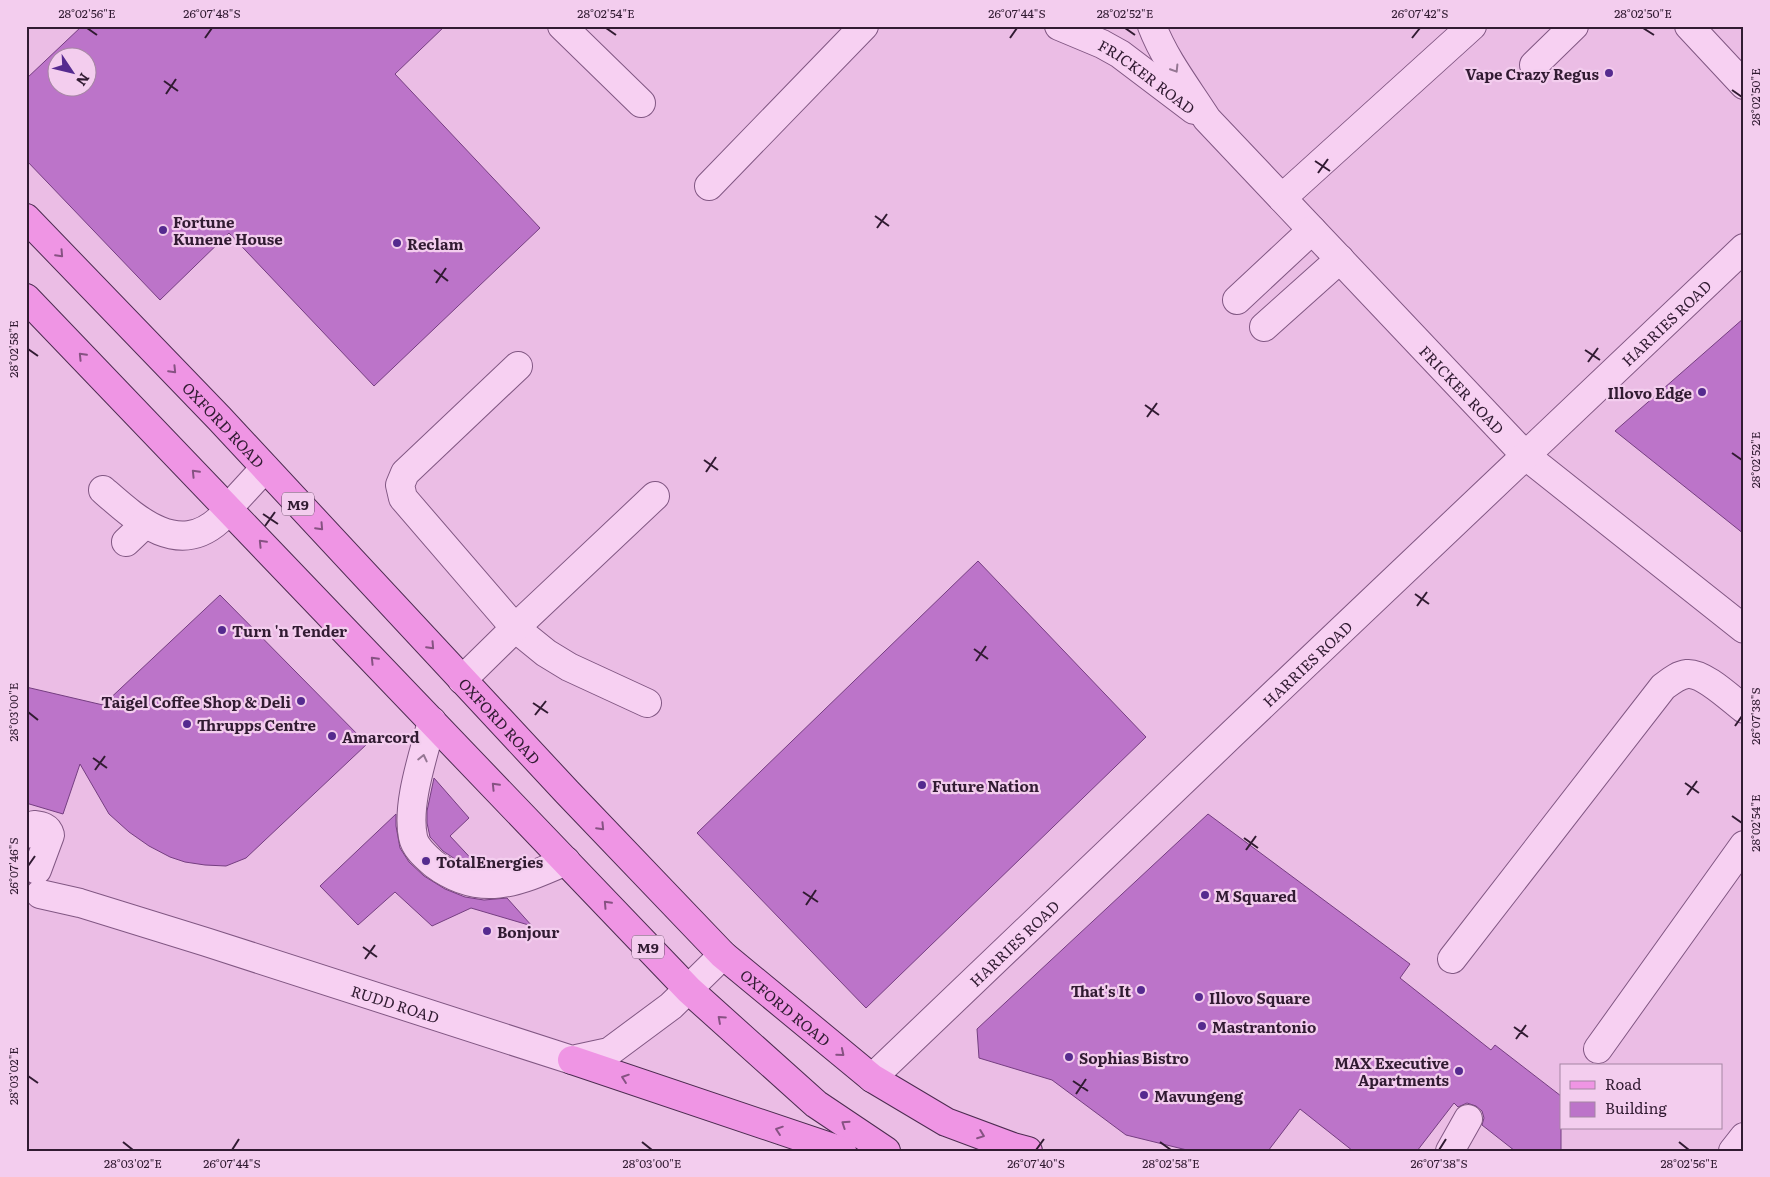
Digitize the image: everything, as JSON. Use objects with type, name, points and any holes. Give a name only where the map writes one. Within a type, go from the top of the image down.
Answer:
[{"type":"main road","name":"OXFORD ROAD","points":[[26,218],[219,418],[462,680],[723,955],[872,1078],[946,1122],[1028,1151]]},
{"type":"main road","name":"M9","points":[[26,298],[689,990],[816,1104],[886,1151]]},
{"type":"main road","points":[[572,1060],[842,1151]]},
{"type":"street","points":[[562,26],[641,103]]},
{"type":"street","points":[[709,186],[864,26]]},
{"type":"street","name":"FRICKER ROAD","points":[[1059,26],[1102,44],[1120,54],[1207,119],[1526,456],[1744,630]]},
{"type":"street","name":"FRICKER ROAD","points":[[1152,26],[1172,66],[1207,119]]},
{"type":"street","points":[[1282,198],[1472,26]]},
{"type":"street","points":[[1534,65],[1574,26]]},
{"type":"street","points":[[1688,26],[1744,85]]},
{"type":"street","points":[[1237,300],[1312,230]]},
{"type":"street","name":"HARRIES ROAD","points":[[872,1078],[1744,248]]},
{"type":"street","points":[[1264,328],[1340,259]]},
{"type":"street","points":[[518,366],[405,473],[400,485],[403,498],[514,628],[546,653],[569,666],[647,702]]},
{"type":"street","points":[[103,490],[145,524],[163,533],[178,536],[199,532],[219,520],[265,468]]},
{"type":"street","points":[[462,680],[514,628],[655,496]]},
{"type":"street","points":[[126,542],[145,524]]},
{"type":"street","points":[[1452,959],[1663,687],[1675,678],[1689,673],[1703,678],[1744,709]]},
{"type":"street","points":[[432,721],[414,795],[412,813],[413,839],[424,856],[446,873],[470,883],[496,884],[511,883],[566,861]]},
{"type":"street","points":[[26,834],[28,829],[34,825],[43,826],[49,831],[50,835],[32,884]]},
{"type":"street","points":[[1598,1049],[1744,845]]},
{"type":"street","name":"RUDD ROAD","points":[[32,884],[80,903],[572,1060],[610,1052],[671,1006],[723,955]]},
{"type":"street","points":[[1450,1151],[1468,1119]]},
{"type":"street","points":[[1733,1151],[1744,1137]]},
{"type":"building","points":[[82,26],[445,26],[395,74],[540,228],[374,386],[229,233],[160,300],[26,160],[26,79],[48,58],[48,98],[98,98],[98,48],[59,48]]},
{"type":"building","points":[[1744,318],[1744,534],[1615,431]]},
{"type":"building","name":"Future Nation","points":[[978,561],[1146,737],[866,1008],[697,833]]},
{"type":"building","name":"Thrupps Centre","points":[[220,595],[367,744],[246,858],[226,866],[185,862],[170,857],[149,846],[129,832],[109,814],[80,764],[63,814],[26,803],[26,687],[103,705]]},
{"type":"building","points":[[434,778],[469,818],[450,836],[479,867],[458,861],[443,851],[430,837],[427,811]]},
{"type":"building","points":[[396,814],[400,848],[409,862],[424,876],[445,889],[465,897],[484,900],[507,898],[532,926],[471,908],[432,926],[395,892],[358,925],[320,886]]},
{"type":"building","name":"Illovo Square","points":[[1208,814],[1410,964],[1400,978],[1491,1050],[1495,1045],[1560,1095],[1561,1151],[1515,1151],[1482,1125],[1484,1118],[1482,1111],[1476,1106],[1467,1103],[1458,1107],[1454,1103],[1417,1151],[1353,1151],[1300,1109],[1268,1151],[1191,1151],[1126,1135],[1052,1080],[979,1058],[977,1029]]},
{"type":"place","name":"Vape Crazy Regus","points":[[1609,73]]},
{"type":"place","name":"Fortune Kunene House","points":[[163,230]]},
{"type":"place","name":"Reclam","points":[[397,243]]},
{"type":"place","name":"Illovo Edge","points":[[1702,392]]},
{"type":"place","name":"Turn 'n Tender","points":[[222,630]]},
{"type":"place","name":"Taigel Coffee Shop & Deli","points":[[301,701]]},
{"type":"place","name":"Thrupps Centre","points":[[187,724]]},
{"type":"place","name":"Amarcord","points":[[332,736]]},
{"type":"place","name":"Future Nation","points":[[922,785]]},
{"type":"place","name":"TotalEnergies","points":[[426,861]]},
{"type":"place","name":"M Squared","points":[[1205,895]]},
{"type":"place","name":"Bonjour","points":[[487,931]]},
{"type":"place","name":"That's It","points":[[1141,990]]},
{"type":"place","name":"Illovo Square","points":[[1199,997]]},
{"type":"place","name":"Mastrantonio","points":[[1202,1026]]},
{"type":"place","name":"Sophias Bistro","points":[[1069,1057]]},
{"type":"place","name":"MAX Executive Apartments","points":[[1459,1071]]},
{"type":"place","name":"Mavungeng","points":[[1144,1095]]}]
